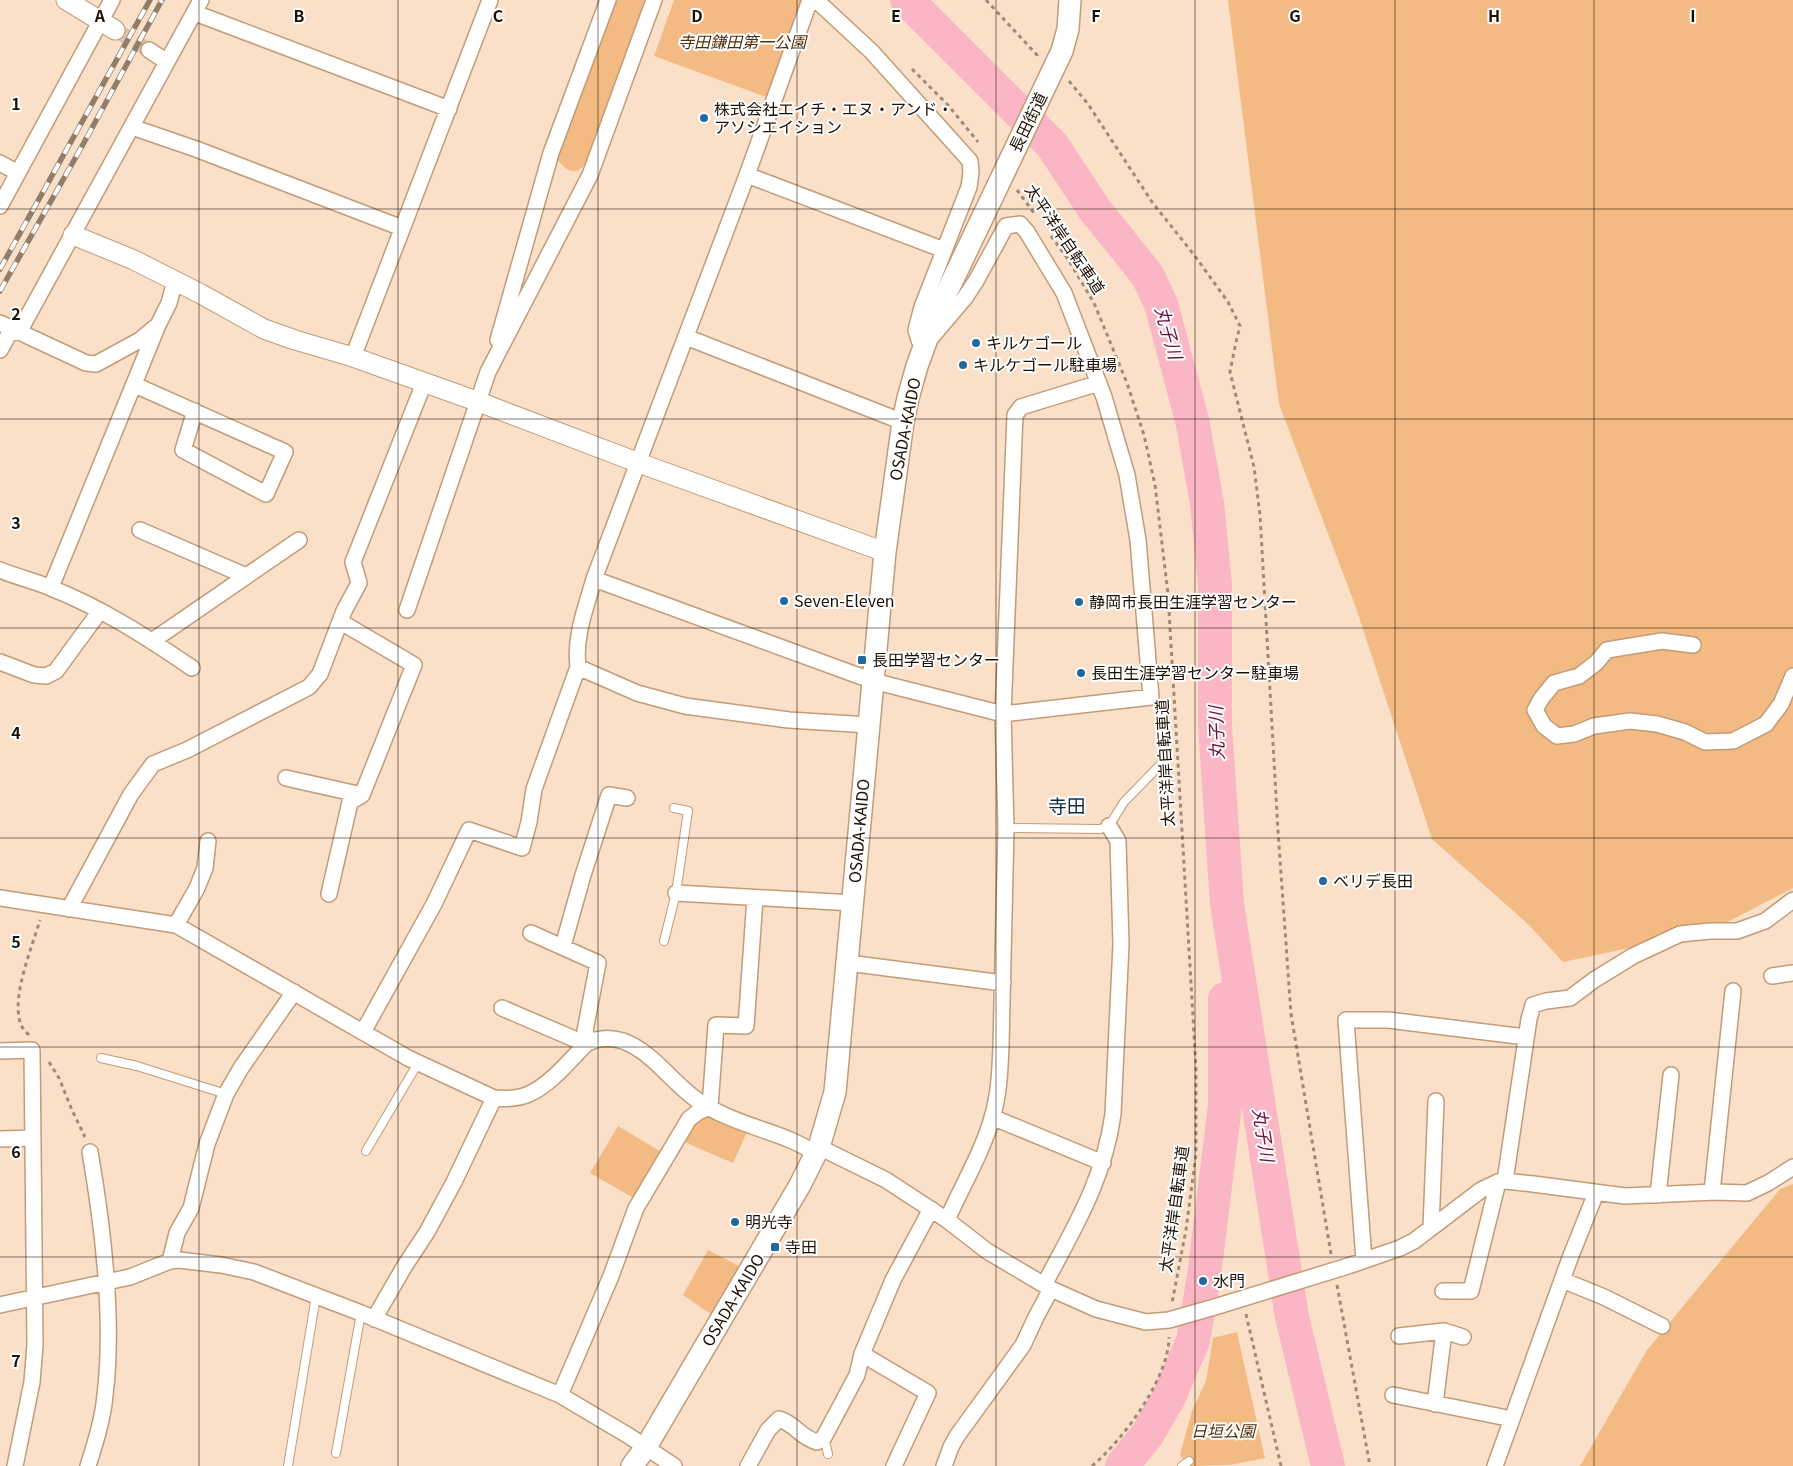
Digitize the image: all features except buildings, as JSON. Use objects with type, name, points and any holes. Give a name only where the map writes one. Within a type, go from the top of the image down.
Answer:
[{"type":"main road","points":[[1046,68],[1062,51],[1068,29],[1070,0]]},
{"type":"main road","name":"長田街道","points":[[1006,169],[1046,68]]},
{"type":"main road","name":"OSADA-KAIDO","points":[[632,1466],[646,1447],[765,1246],[817,1150],[835,1092],[885,552],[903,422],[916,366],[935,317],[1006,169]]},
{"type":"street","points":[[66,0],[108,26]]},
{"type":"street","points":[[0,206],[18,173],[108,26],[112,0]]},
{"type":"street","points":[[353,357],[490,0]]},
{"type":"street","points":[[407,610],[479,402],[551,153],[608,0]]},
{"type":"street","points":[[488,372],[590,175],[654,0]]},
{"type":"street","points":[[363,1032],[434,904],[469,830],[522,848],[529,822],[534,789],[578,667],[576,655],[581,624],[594,579],[747,175],[810,0]]},
{"type":"street","points":[[594,579],[873,682],[1003,714],[1151,697],[1138,540],[1127,475],[1100,383],[1064,293],[1027,232],[1020,224],[1006,226],[976,282],[924,346],[919,340],[916,330],[922,307],[969,187],[970,161],[872,52],[816,0]]},
{"type":"street","points":[[0,350],[9,334],[19,331],[198,6],[449,109]]},
{"type":"street","points":[[149,50],[167,62]]},
{"type":"street","points":[[132,128],[196,149],[402,228]]},
{"type":"street","points":[[0,162],[18,173]]},
{"type":"street","points":[[747,175],[944,250]]},
{"type":"street","points":[[73,235],[134,260],[264,329],[353,357],[479,402],[639,463],[885,552]]},
{"type":"street","points":[[51,588],[158,325],[169,303],[175,281]]},
{"type":"street","points":[[0,323],[86,363],[96,364],[140,340],[158,325]]},
{"type":"street","points":[[686,337],[903,422]]},
{"type":"street","points":[[69,909],[131,794],[153,764],[186,750],[309,687],[320,674],[344,611],[359,583],[353,562],[424,383]]},
{"type":"street","points":[[947,1220],[980,1149],[992,1117],[999,1079],[1006,828],[1003,714],[1015,415],[1021,407],[1100,383]]},
{"type":"street","points":[[135,385],[195,411],[285,452],[266,494],[183,450],[195,411]]},
{"type":"street","points":[[140,530],[246,576]]},
{"type":"street","points":[[152,641],[299,540]]},
{"type":"street","points":[[0,570],[51,588],[100,611],[152,641],[192,668]]},
{"type":"street","points":[[0,662],[34,675],[46,676],[56,671],[100,611]]},
{"type":"street","points":[[329,894],[350,802],[362,795],[414,665],[341,622]]},
{"type":"street","points":[[1693,645],[1662,641],[1607,650],[1596,663],[1579,676],[1554,683],[1541,699],[1536,710],[1544,726],[1556,736],[1574,734],[1594,726],[1630,721],[1658,724],[1685,732],[1705,742],[1733,742],[1766,724],[1781,704],[1793,676]]},
{"type":"street","points":[[578,667],[637,693],[684,706],[790,720],[869,725]]},
{"type":"street","points":[[286,778],[362,795]]},
{"type":"street","points":[[563,946],[583,875],[609,795],[627,798]]},
{"type":"street","points":[[944,1466],[950,1447],[957,1436],[1023,1345],[1047,1287],[1090,1198],[1103,1163],[1110,1136],[1113,1114],[1121,944],[1118,841],[1109,826]]},
{"type":"street","points":[[176,925],[198,888],[205,868],[208,842]]},
{"type":"street","points":[[676,893],[853,903]]},
{"type":"street","points":[[0,898],[176,925],[418,1063],[494,1098],[509,1099],[529,1094],[547,1082],[587,1043],[606,1038],[621,1040],[638,1048],[697,1100],[710,1108],[817,1150],[886,1180],[947,1220],[987,1251],[1047,1287],[1096,1309],[1136,1320],[1159,1322],[1176,1318],[1246,1298],[1364,1260],[1414,1241],[1481,1190],[1501,1182],[1625,1196],[1712,1192],[1747,1193],[1768,1183],[1793,1167]]},
{"type":"street","points":[[710,1108],[716,1024],[746,1026],[755,898]]},
{"type":"street","points":[[1443,1291],[1471,1290],[1501,1182],[1529,1019],[1533,1006],[1546,1001],[1570,998],[1594,980],[1633,956],[1680,934],[1737,931],[1765,921],[1793,900]]},
{"type":"street","points":[[531,933],[598,963],[585,1031],[587,1043]]},
{"type":"street","points":[[848,962],[1003,983]]},
{"type":"street","points":[[1772,976],[1793,974]]},
{"type":"street","points":[[1712,1192],[1733,991]]},
{"type":"street","points":[[170,1261],[177,1233],[191,1208],[207,1144],[226,1094],[241,1068],[294,992]]},
{"type":"street","points":[[502,1008],[587,1043]]},
{"type":"street","points":[[1364,1260],[1346,1020],[1388,1020],[1526,1037]]},
{"type":"street","points":[[0,1051],[32,1050],[35,1345],[32,1382],[15,1466]]},
{"type":"street","points":[[1658,1195],[1671,1075]]},
{"type":"street","points":[[368,1316],[428,1232],[450,1191],[494,1098]]},
{"type":"street","points":[[1431,1228],[1436,1101]]},
{"type":"street","points":[[560,1396],[611,1276],[636,1208],[689,1119],[698,1112],[710,1108]]},
{"type":"street","points":[[992,1117],[1103,1163]]},
{"type":"street","points":[[0,1139],[33,1138]]},
{"type":"street","points":[[88,1466],[105,1397],[109,1349],[106,1282],[96,1187],[90,1152]]},
{"type":"street","points":[[1495,1466],[1562,1280],[1596,1193]]},
{"type":"street","points":[[748,1466],[768,1430],[779,1419],[790,1422],[807,1439],[816,1442],[824,1437],[858,1375],[862,1354],[893,1280],[931,1209]]},
{"type":"street","points":[[0,1305],[130,1276],[170,1261],[179,1260],[221,1265],[254,1272],[368,1316],[560,1396],[646,1447],[674,1466]]},
{"type":"street","points":[[1562,1280],[1604,1297],[1662,1326]]},
{"type":"street","points":[[1435,1404],[1444,1331]]},
{"type":"street","points":[[1399,1336],[1444,1331],[1463,1337]]},
{"type":"street","points":[[862,1354],[928,1393],[894,1466]]},
{"type":"street","points":[[1393,1396],[1512,1419]]},
{"type":"lane","points":[[1006,828],[1100,829],[1109,826],[1124,802],[1160,765]]},
{"type":"lane","points":[[664,942],[676,893],[688,811],[674,808]]},
{"type":"lane","points":[[100,1058],[137,1066],[226,1094]]},
{"type":"lane","points":[[366,1151],[418,1063]]},
{"type":"lane","points":[[288,1466],[316,1296]]},
{"type":"lane","points":[[336,1454],[368,1316]]},
{"type":"lane","points":[[824,1437],[828,1454]]},
{"type":"lane","points":[[1182,1466],[1189,1461]]},
{"type":"path","points":[[986,0],[1037,55],[1046,68],[1088,104],[1152,202],[1195,256],[1228,302],[1240,326],[1230,372],[1254,467],[1260,515],[1277,822],[1291,1014],[1332,1270],[1370,1466]]},
{"type":"path","name":"太平洋岸自転車道","points":[[1006,169],[1035,214]]},
{"type":"path","name":"太平洋岸自転車道","points":[[1046,229],[1068,259],[1094,303],[1127,383],[1144,435],[1155,485],[1168,603],[1196,1068],[1196,1154],[1176,1318],[1169,1346],[1153,1388],[1145,1402],[1117,1442],[1092,1466]]},
{"type":"path","points":[[31,1038],[20,1024],[17,1005],[21,985],[45,905]]},
{"type":"path","points":[[48,1061],[59,1078],[72,1110],[83,1130],[90,1152]]},
{"type":"path","points":[[1246,1298],[1282,1466]]},
{"type":"green space","points":[[614,0],[646,0],[588,160],[577,171],[568,170],[558,160],[558,150]]},
{"type":"green space","name":"寺田鎌田第一公園","points":[[674,0],[803,0],[769,98],[654,56]]},
{"type":"green space","points":[[1228,0],[1793,0],[1793,888],[1710,931],[1563,962],[1529,925],[1432,839],[1355,605],[1279,404]]},
{"type":"green space","points":[[706,1114],[747,1132],[733,1163],[682,1141],[690,1125]]},
{"type":"green space","points":[[618,1126],[663,1153],[637,1200],[590,1173]]},
{"type":"green space","points":[[1793,1184],[1793,1466],[1580,1466],[1647,1350],[1780,1189]]},
{"type":"green space","points":[[708,1250],[739,1266],[712,1315],[683,1295]]},
{"type":"green space","name":"日垣公園","points":[[1237,1332],[1265,1458],[1230,1465],[1189,1466],[1180,1455],[1192,1411],[1206,1381],[1213,1338]]},
{"type":"waterway","name":"丸子川","points":[[907,0],[1052,145],[1095,210],[1148,276],[1161,304],[1192,420],[1207,503],[1215,585],[1215,726],[1227,904],[1292,1317],[1328,1466]]},
{"type":"waterway","points":[[1122,1466],[1147,1435],[1168,1399],[1193,1341],[1204,1276],[1225,1105],[1225,999]]},
{"type":"tunnel","points":[[115,30],[149,50]]},
{"type":"railway","points":[[0,269],[150,0]]},
{"type":"railway","points":[[0,291],[162,0]]},
{"type":"place","name":"株式会社エイチ・エヌ・アンド・ アソシエイション","points":[[704,118]]},
{"type":"place","name":"キルケゴール","points":[[976,343]]},
{"type":"place","name":"キルケゴール駐車場","points":[[963,365]]},
{"type":"place","name":"Seven-Eleven","points":[[784,601]]},
{"type":"place","name":"静岡市長田生涯学習センター","points":[[1079,602]]},
{"type":"place","name":"長田学習センター","points":[[862,660]]},
{"type":"place","name":"長田生涯学習センター駐車場","points":[[1081,673]]},
{"type":"place","name":"ベリデ長田","points":[[1323,881]]},
{"type":"place","name":"明光寺","points":[[735,1222]]},
{"type":"place","name":"寺田","points":[[775,1247]]},
{"type":"place","name":"水門","points":[[1203,1281]]},
{"type":"district","name":"寺田","points":[[1067,806]]}]
